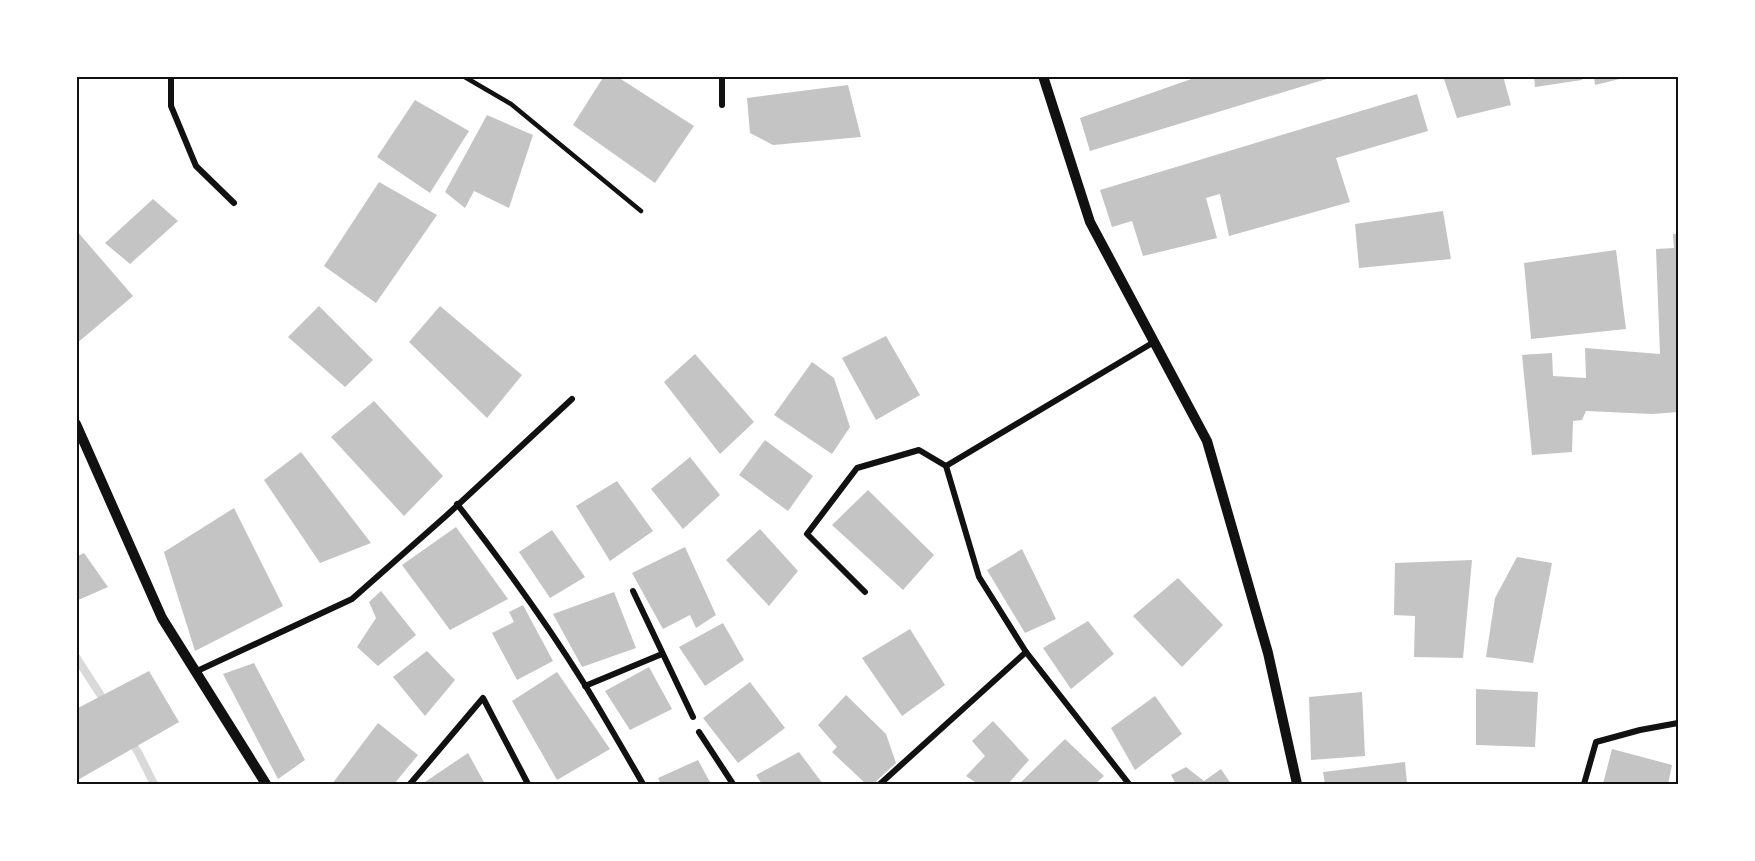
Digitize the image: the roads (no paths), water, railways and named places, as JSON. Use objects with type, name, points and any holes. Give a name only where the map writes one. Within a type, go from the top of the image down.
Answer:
[{"type":"street","points":[[171,76],[171,106],[196,166],[234,203]]},
{"type":"street","points":[[722,76],[722,105]]},
{"type":"street","points":[[1043,76],[1090,222],[1207,441],[1268,653],[1297,784]]},
{"type":"street","points":[[946,466],[1154,342]]},
{"type":"street","points":[[195,672],[352,599],[572,399]]},
{"type":"street","points":[[76,424],[162,618],[266,784]]},
{"type":"street","points":[[865,592],[807,534],[857,468],[919,450],[946,466],[979,577],[1026,652],[1129,784]]},
{"type":"street","points":[[458,504],[504,564],[585,686],[643,784]]},
{"type":"street","points":[[633,591],[693,717]]},
{"type":"street","points":[[880,784],[1026,652]]},
{"type":"street","points":[[585,686],[662,654]]},
{"type":"street","points":[[410,784],[483,698],[528,784]]},
{"type":"street","points":[[1584,784],[1596,742],[1678,723]]},
{"type":"street","points":[[699,732],[733,784]]},
{"type":"lane","points":[[463,76],[511,104],[641,211]]},
{"type":"waterway","points":[[76,657],[107,705]]},
{"type":"waterway","points":[[129,738],[154,784]]}]
